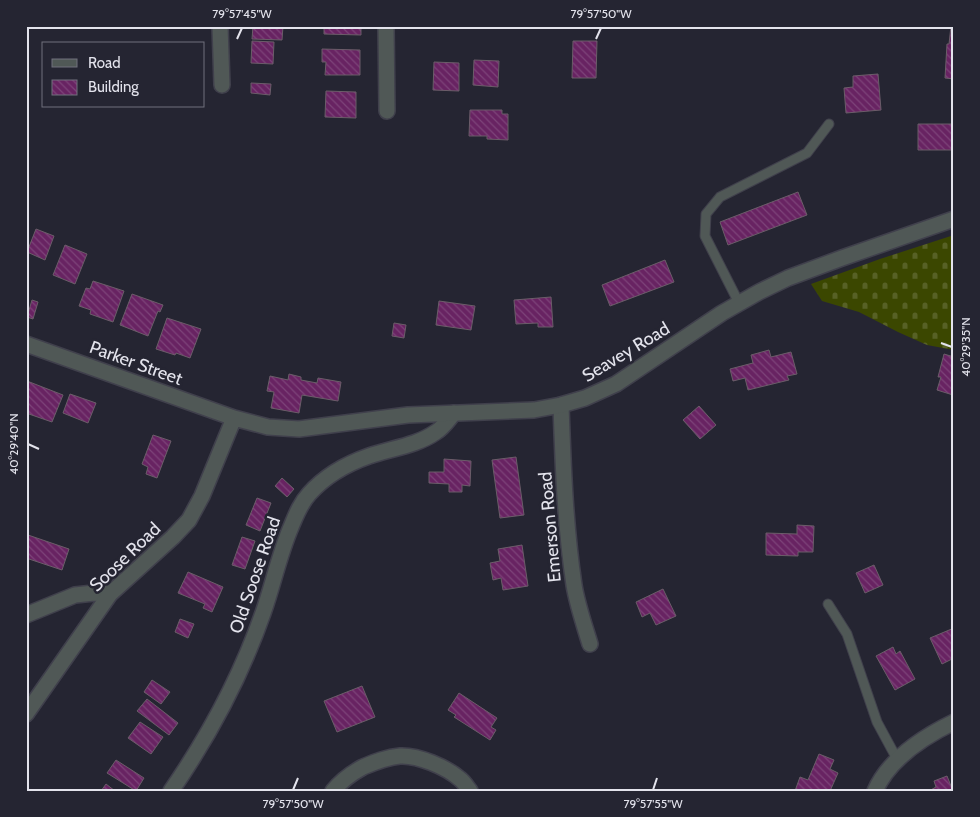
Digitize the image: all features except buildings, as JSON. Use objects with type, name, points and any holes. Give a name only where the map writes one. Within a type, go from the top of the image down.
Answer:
[{"type":"street","points":[[220,26],[222,85]]},
{"type":"street","points":[[386,26],[387,111]]},
{"type":"street","name":"Seavey Road","points":[[234,418],[268,427],[298,429],[408,415],[504,412],[534,410],[561,405],[585,398],[616,384],[722,313],[788,278],[954,219]]},
{"type":"street","name":"Parker Street","points":[[26,344],[234,418]]},
{"type":"street","name":"Emerson Road","points":[[561,405],[567,522],[574,586],[590,644]]},
{"type":"street","name":"Old Soose Road","points":[[171,791],[190,764],[244,662],[263,613],[283,544],[299,509],[308,495],[324,479],[348,465],[368,456],[416,443],[438,432],[454,413]]},
{"type":"street","name":"Soose Road","points":[[26,714],[110,594],[189,520],[202,496],[234,418]]},
{"type":"street","points":[[26,615],[75,595],[110,594]]},
{"type":"street","points":[[874,791],[886,771],[897,759],[926,738],[954,722]]},
{"type":"street","points":[[333,791],[339,784],[364,767],[387,758],[401,756],[415,757],[446,770],[460,779],[470,791]]},
{"type":"lane","points":[[739,304],[705,236],[706,214],[720,197],[807,153],[829,124]]},
{"type":"lane","points":[[828,604],[846,634],[877,722],[897,759]]},
{"type":"green space","points":[[954,235],[954,350],[927,345],[859,312],[822,301],[811,284],[880,259]]}]
